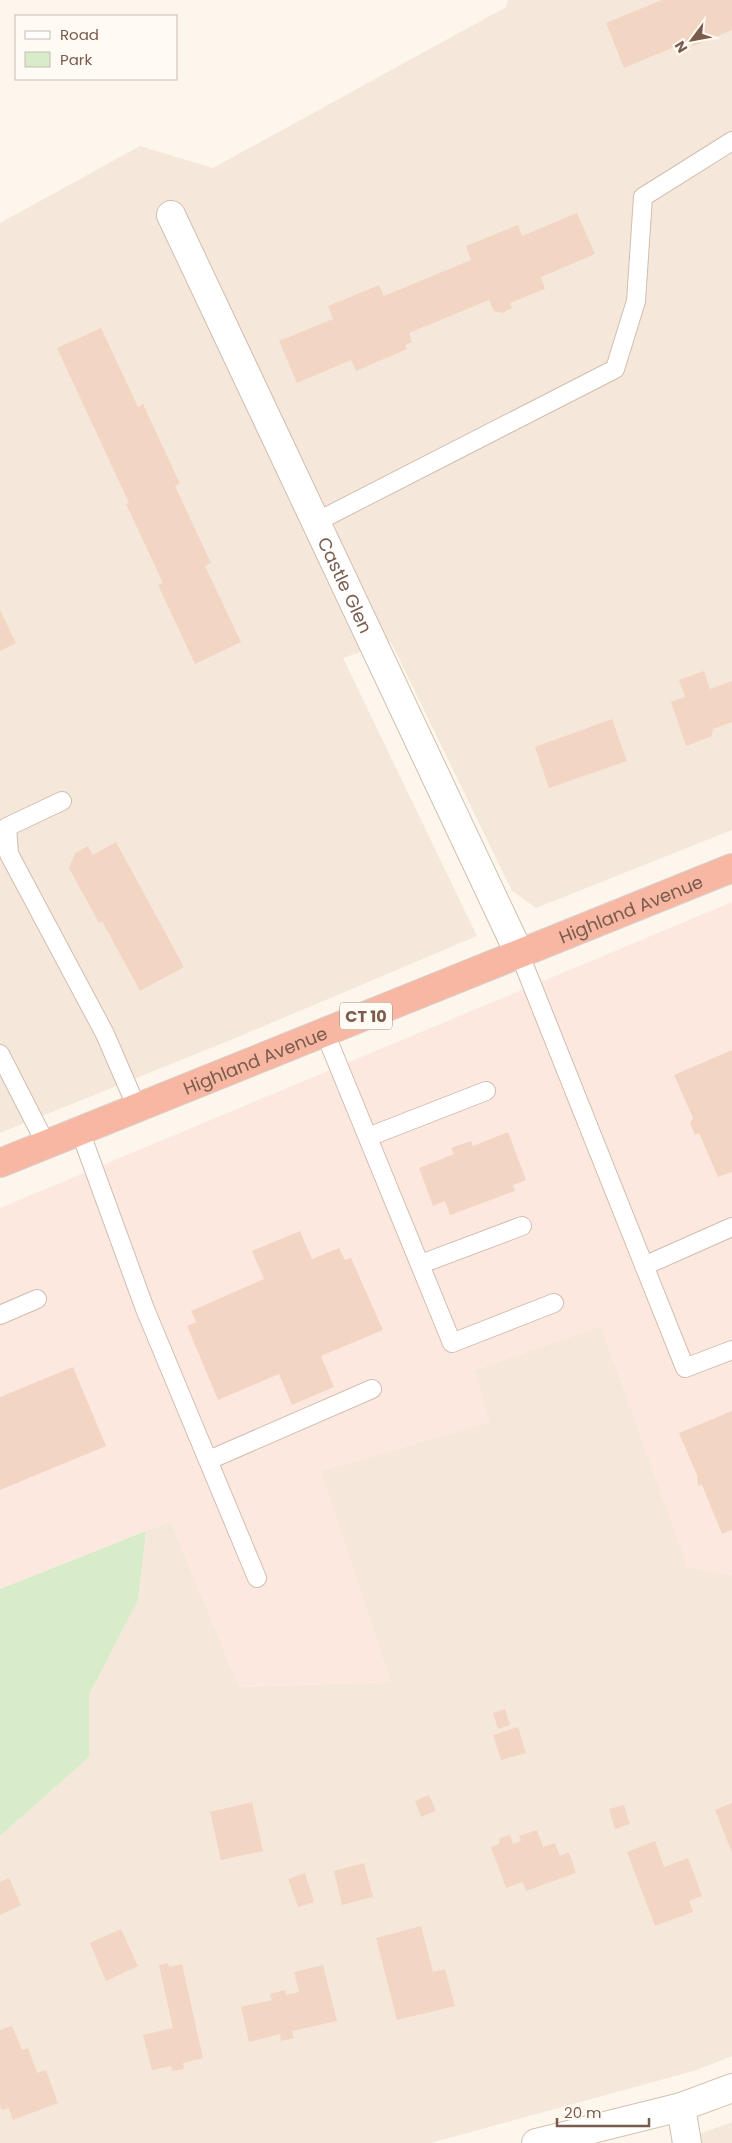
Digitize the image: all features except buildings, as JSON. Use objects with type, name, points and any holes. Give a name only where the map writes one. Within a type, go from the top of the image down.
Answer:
[{"type":"highway","name":"Highland Avenue","points":[[0,1163],[732,868]]},
{"type":"street","name":"Castle Glen","points":[[171,215],[520,955]]},
{"type":"street","points":[[536,2143],[681,2107],[732,2088]]},
{"type":"street","points":[[681,2107],[687,2143]]},
{"type":"lane","points":[[316,522],[615,370],[636,301],[643,197],[732,141]]},
{"type":"lane","points":[[62,801],[7,828],[9,854],[105,1034],[137,1108]]},
{"type":"lane","points":[[520,955],[685,1368],[732,1350]]},
{"type":"lane","points":[[325,1033],[452,1343],[554,1302]]},
{"type":"lane","points":[[0,1054],[46,1144]]},
{"type":"lane","points":[[368,1137],[486,1091]]},
{"type":"lane","points":[[80,1131],[145,1309],[257,1578]]},
{"type":"lane","points":[[421,1264],[522,1226]]},
{"type":"lane","points":[[644,1266],[732,1227]]},
{"type":"lane","points":[[0,1315],[37,1299]]},
{"type":"lane","points":[[209,1460],[372,1389]]},
{"type":"shaded area","points":[[508,0],[732,0],[732,830],[536,908],[512,891],[391,642],[343,658],[477,936],[243,1035],[0,1133],[0,223],[140,146],[213,168],[506,7]]},
{"type":"shaded area","points":[[732,902],[732,1575],[688,1568],[601,1326],[474,1370],[490,1422],[321,1471],[390,1682],[239,1687],[171,1521],[0,1589],[0,1208]]},
{"type":"shaded area","points":[[601,1326],[688,1567],[732,1575],[732,2056],[697,2070],[431,2143],[0,2143],[0,1836],[89,1757],[89,1695],[138,1600],[146,1531],[171,1521],[239,1687],[390,1682],[321,1471],[489,1422],[474,1370]]},
{"type":"shaded area","points":[[732,2122],[732,2143],[674,2143]]},
{"type":"green space","points":[[146,1531],[138,1600],[89,1695],[89,1757],[0,1836],[0,1589]]}]
